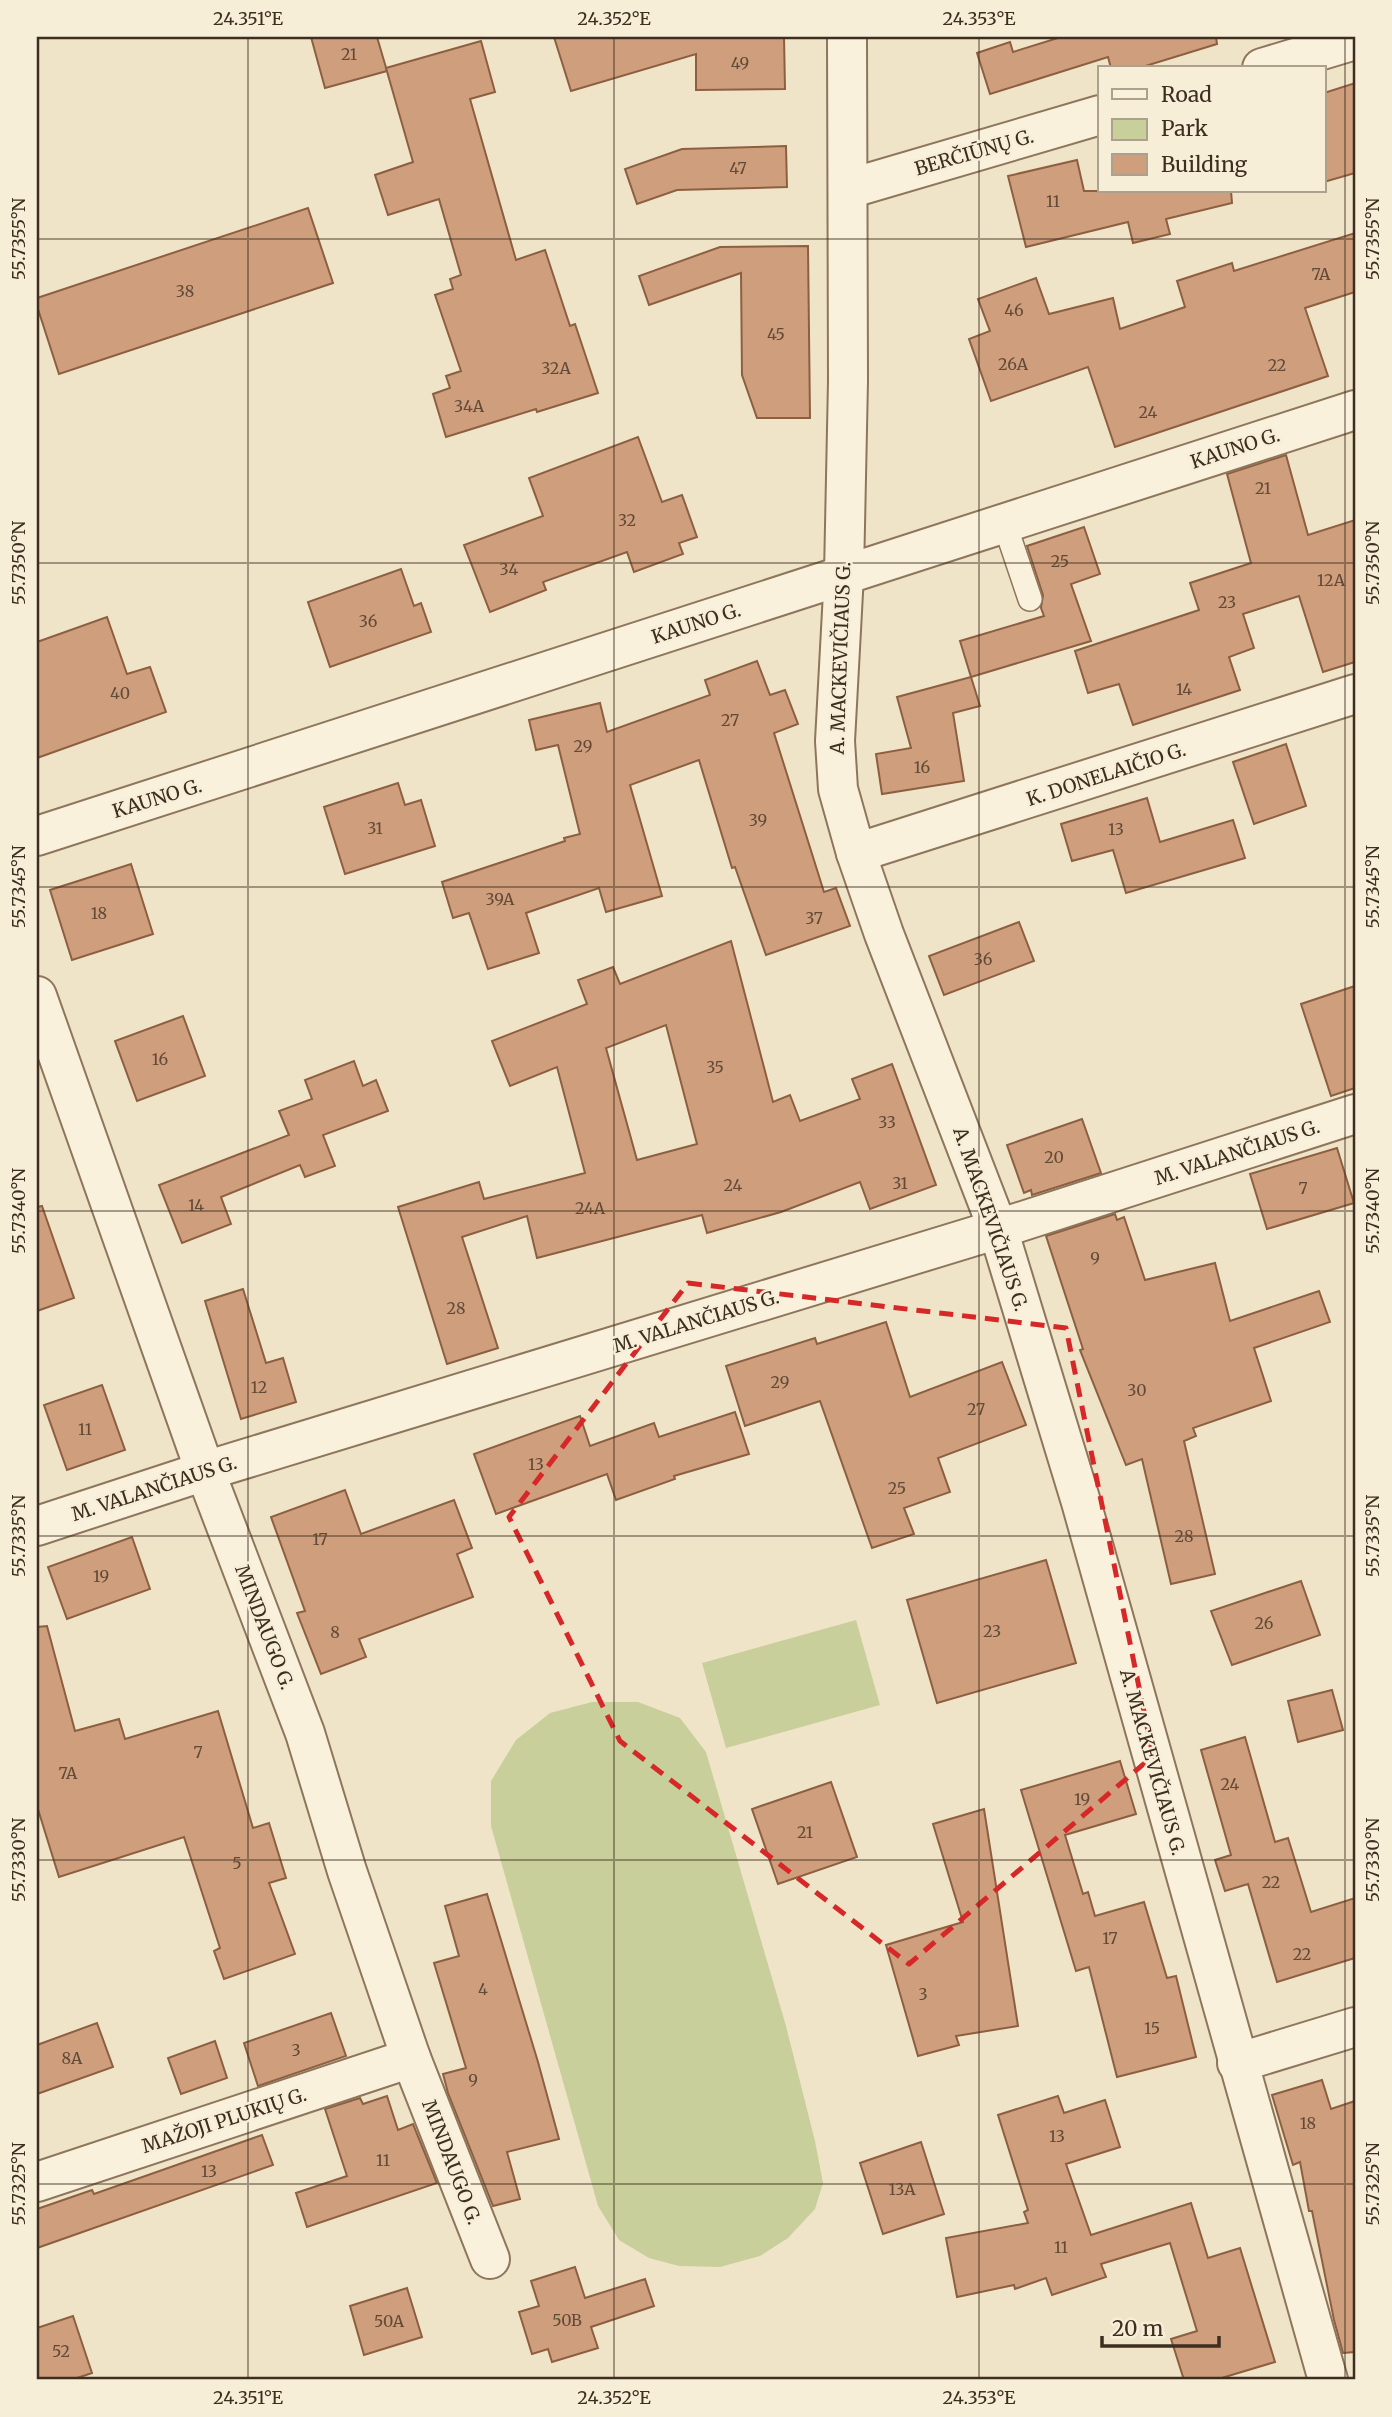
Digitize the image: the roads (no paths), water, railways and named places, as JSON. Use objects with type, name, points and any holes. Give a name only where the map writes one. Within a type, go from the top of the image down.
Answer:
[{"type":"street","name":"A. MACKEVIČIAUS G.","points":[[847,37],[844,574],[835,741],[838,789],[856,853],[884,934],[998,1229],[1081,1502],[1328,2380]]},
{"type":"street","points":[[1269,66],[1355,40]]},
{"type":"street","name":"BERČIŪNŲ G.","points":[[848,189],[1098,117]]},
{"type":"street","name":"KAUNO G.","points":[[37,836],[279,760],[844,574],[1355,410]]},
{"type":"street","name":"K. DONELAIČIO G.","points":[[856,853],[1355,694]]},
{"type":"street","name":"MINDAUGO G.","points":[[37,996],[205,1471],[305,1733],[347,1871],[411,2057],[490,2259]]},
{"type":"street","name":"M. VALANČIAUS G.","points":[[37,1526],[205,1471],[998,1229],[1355,1114]]},
{"type":"street","points":[[1237,2063],[1355,2026]]},
{"type":"street","name":"MAŽOJI PLUKIŲ G.","points":[[37,2182],[411,2057]]},
{"type":"lane","points":[[1004,522],[1030,599]]}]
